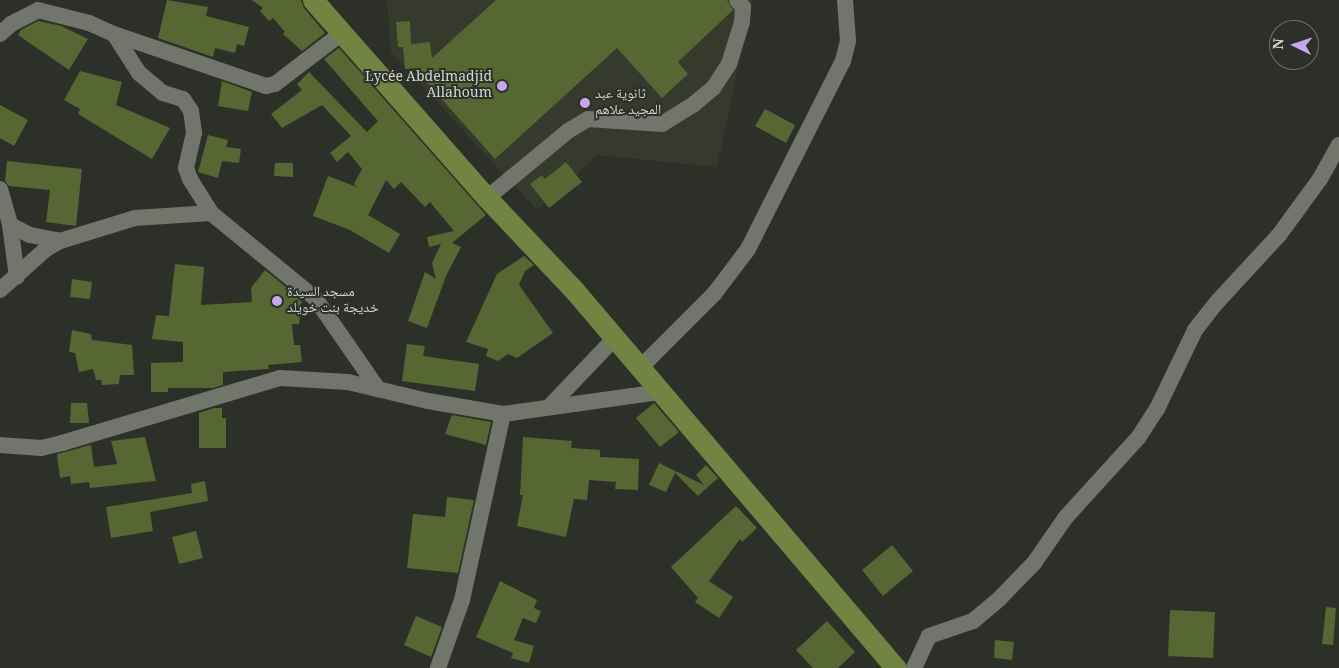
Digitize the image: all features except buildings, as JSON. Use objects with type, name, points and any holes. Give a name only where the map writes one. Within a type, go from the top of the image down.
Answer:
[{"type":"main road","points":[[313,0],[487,198],[574,290],[888,666]]},
{"type":"street","points":[[487,198],[568,131],[588,119],[662,124],[694,104],[714,87],[729,64],[742,22],[743,7],[737,0]]},
{"type":"street","points":[[640,368],[714,294],[748,249],[843,61],[848,41],[845,0]]},
{"type":"street","points":[[4,28],[27,14],[42,10],[89,22],[114,34],[266,86],[274,84],[342,34]]},
{"type":"street","points":[[114,34],[140,73],[163,93],[183,100],[192,111],[194,133],[186,168],[190,180],[211,213],[315,298],[378,389]]},
{"type":"street","points":[[914,668],[929,636],[973,621],[1000,598],[1034,563],[1066,517],[1138,438],[1157,409],[1195,330],[1218,301],[1279,236],[1320,179],[1339,145]]},
{"type":"street","points":[[0,189],[10,225],[16,277]]},
{"type":"street","points":[[0,290],[46,249],[60,241],[135,218],[211,213]]},
{"type":"street","points":[[10,225],[30,235],[60,241]]},
{"type":"street","points":[[549,407],[615,338]]},
{"type":"street","points":[[0,445],[40,448],[62,443],[159,412],[221,398],[272,379],[348,382],[468,409],[503,414],[660,392]]},
{"type":"street","points":[[438,668],[462,600],[503,414]]},
{"type":"shaded area","name":"ثانوية عبد المجيد علاهم","points":[[387,0],[753,0],[717,167],[597,155],[537,210],[391,52]]},
{"type":"place","name":"Lycée Abdelmadjid Allahoum","points":[[502,86]]},
{"type":"place","name":"ثانوية عبد المجيد علاهم","points":[[585,103]]},
{"type":"place","name":"مسجد السيدة خديجة بنت خويلد","points":[[277,301]]}]
